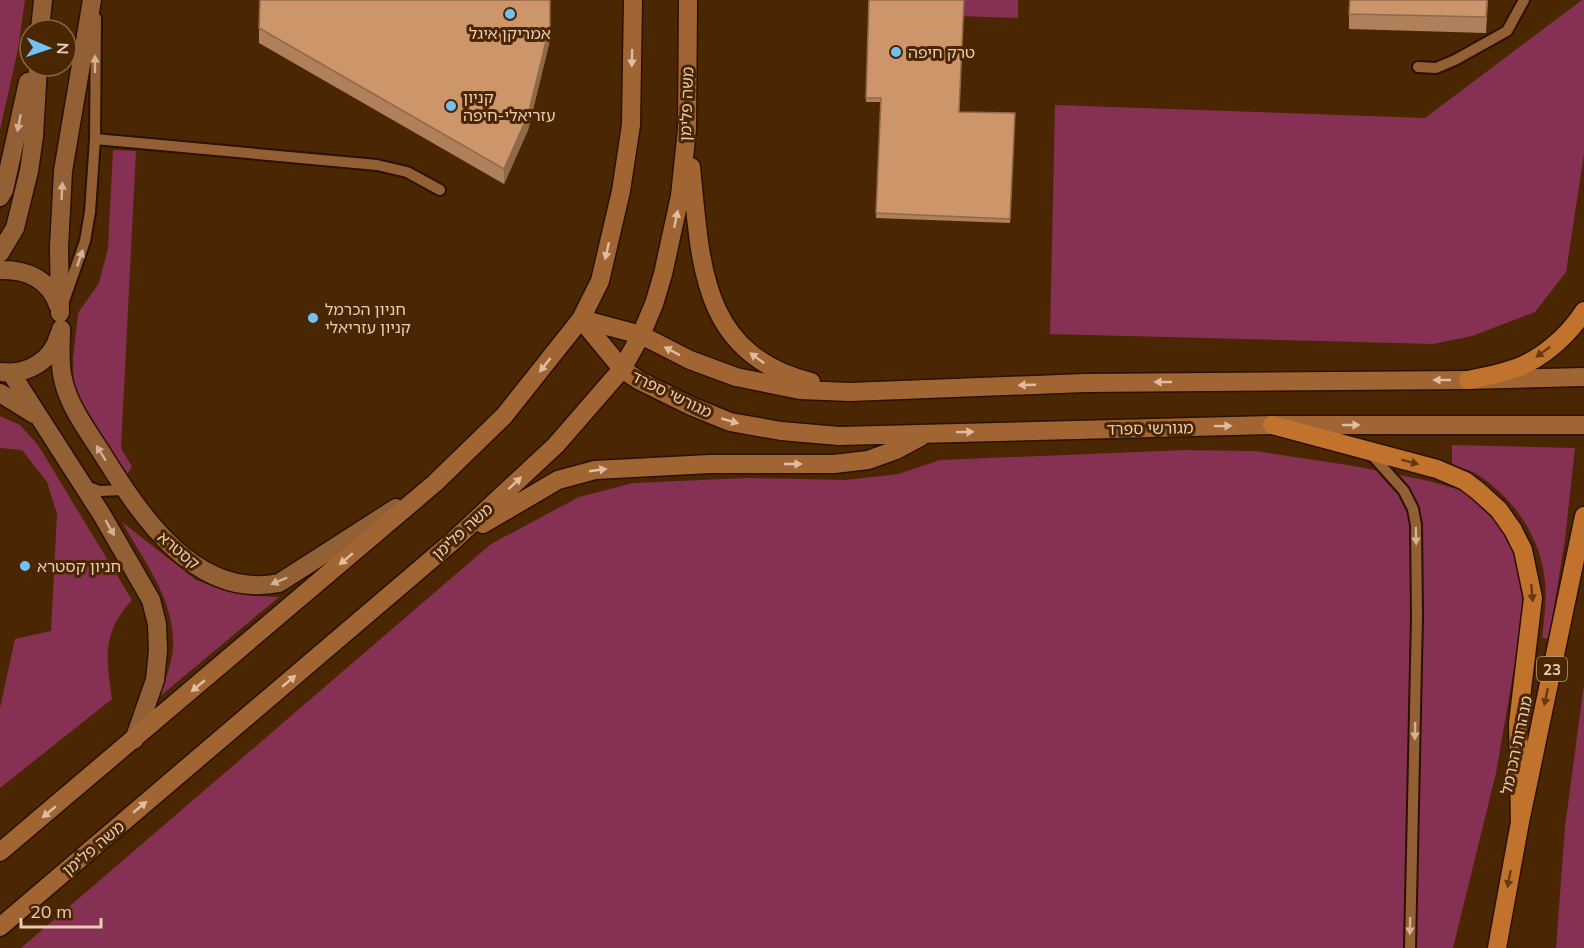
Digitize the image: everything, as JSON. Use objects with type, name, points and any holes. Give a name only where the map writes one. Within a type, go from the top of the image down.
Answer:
[{"type":"highway","points":[[1468,380],[1513,369],[1530,362],[1574,327],[1584,311]]},
{"type":"highway","points":[[1272,424],[1437,469],[1464,481],[1488,499],[1513,530],[1523,550],[1533,598],[1518,723],[1520,822]]},
{"type":"highway","name":"מנהרות הכרמל","points":[[1497,948],[1520,822],[1584,516]]},
{"type":"main road","points":[[0,852],[435,483],[504,416],[581,319],[600,281],[621,191],[631,125],[633,0]]},
{"type":"main road","name":"משה פלימן","points":[[0,927],[453,541],[556,445],[622,369],[641,335],[663,274],[680,196],[687,129],[688,0]]},
{"type":"main road","points":[[687,129],[700,249],[709,294],[728,331],[747,351],[772,369],[850,392]]},
{"type":"main road","points":[[581,319],[641,335],[690,360],[736,377],[800,390],[850,392],[1085,383],[1584,377]]},
{"type":"main road","name":"מגורשי ספרד","points":[[581,319],[622,369],[640,381],[730,422],[781,431],[839,436],[1272,424],[1584,425]]},
{"type":"main road","points":[[453,541],[558,480],[596,470],[710,464],[834,464],[868,459],[896,450],[927,433]]},
{"type":"street","name":"קסטרא","points":[[94,0],[63,171],[59,247],[62,377],[73,407],[124,490],[151,525],[182,556],[205,571],[231,582],[259,587],[279,583],[435,483]]},
{"type":"street","points":[[0,197],[4,190],[28,78]]},
{"type":"street","points":[[0,253],[15,228],[28,171],[34,136],[37,78]]},
{"type":"street","points":[[0,270],[31,274],[45,283],[55,297],[60,321],[57,343],[49,355],[32,367],[5,372],[41,418],[102,515],[151,600],[157,624],[158,651],[155,680],[134,740]]},
{"type":"street","points":[[0,393],[41,418]]},
{"type":"lane","points":[[60,321],[85,241],[90,212],[95,139],[94,0]]},
{"type":"lane","points":[[1418,67],[1436,68],[1507,31],[1524,0]]},
{"type":"lane","points":[[95,139],[377,165],[407,172],[440,190]]},
{"type":"lane","points":[[1368,452],[1404,491],[1413,509],[1416,525],[1417,616],[1410,948]]},
{"type":"lane","points":[[80,483],[99,491],[124,490]]},
{"type":"shaded area","points":[[0,0],[25,0],[22,18],[18,18],[18,49],[0,130]]},
{"type":"shaded area","points":[[895,0],[1018,0],[1018,18],[895,14]]},
{"type":"shaded area","points":[[1584,0],[1584,154],[1566,272],[1535,312],[1472,336],[1433,344],[1050,334],[1055,105],[1425,118]]},
{"type":"shaded area","points":[[113,150],[136,151],[121,448],[132,467],[125,477],[74,397],[73,359],[78,313],[99,283],[108,248]]},
{"type":"shaded area","points":[[0,416],[20,425],[38,445],[132,600],[115,623],[108,646],[108,670],[112,699],[0,788],[0,708],[15,639],[51,631],[57,514],[47,482],[22,450],[0,448]]},
{"type":"shaded area","points":[[1452,445],[1575,448],[1565,539],[1549,639],[1542,638],[1545,582],[1532,535],[1504,496],[1478,475],[1452,465]]},
{"type":"shaded area","points":[[1184,450],[1256,451],[1354,466],[1429,481],[1464,491],[1497,523],[1508,540],[1517,560],[1523,584],[1522,622],[1496,773],[1453,948],[21,948],[491,544],[579,497],[633,483],[747,478],[846,480],[899,474],[940,460]]},
{"type":"shaded area","points":[[122,522],[196,580],[223,590],[256,596],[279,597],[159,697],[172,654],[171,623],[155,578]]},
{"type":"shaded area","points":[[1584,684],[1584,948],[1556,948],[1565,827]]},
{"type":"building","name":"קניון עזריאלי-חיפה","points":[[260,0],[550,0],[550,25],[528,115],[504,169],[259,28]]},
{"type":"building","points":[[869,0],[964,0],[959,112],[1015,113],[1010,219],[876,213],[881,98],[866,98]]},
{"type":"building","points":[[1350,0],[1487,0],[1486,17],[1349,14]]},
{"type":"place","name":"אמריקן איגל","points":[[510,14]]},
{"type":"place","name":"טרק חיפה","points":[[896,52]]},
{"type":"place","name":"קניון עזריאלי-חיפה","points":[[451,106]]},
{"type":"place","name":"חניון הכרמל קניון עזריאלי","points":[[313,318]]},
{"type":"place","name":"חניון קסטרא","points":[[25,566]]}]
